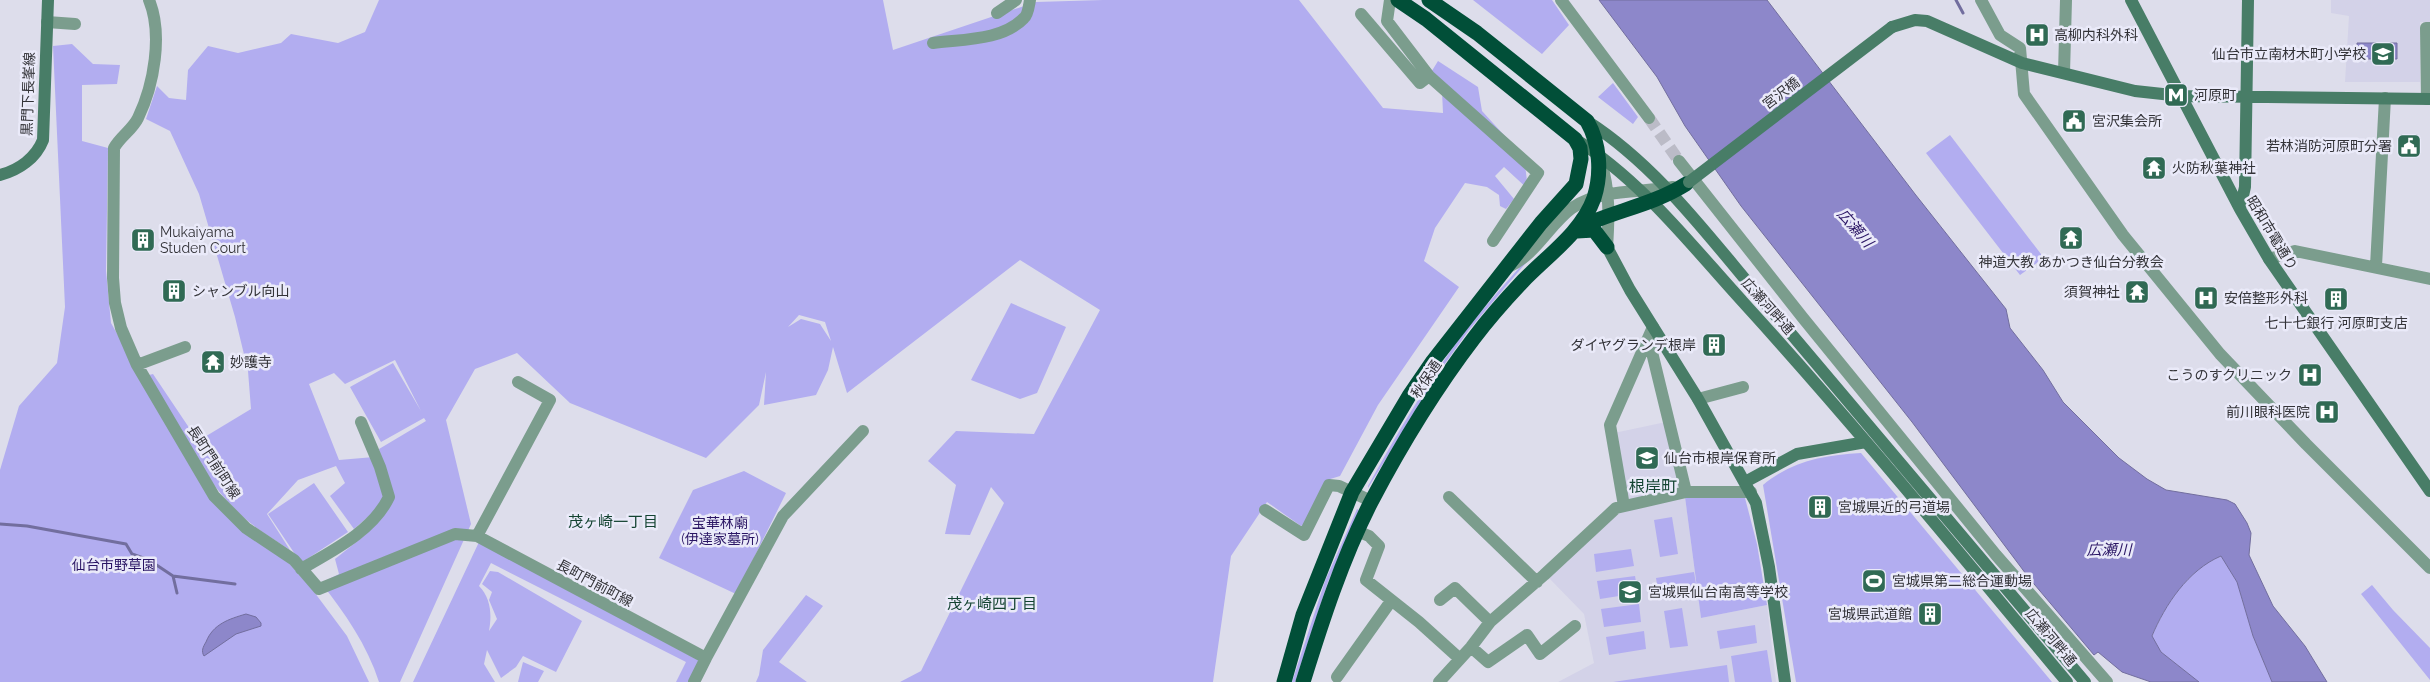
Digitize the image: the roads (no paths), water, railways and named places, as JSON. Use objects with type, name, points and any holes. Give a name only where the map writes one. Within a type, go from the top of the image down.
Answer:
[{"type":"highway","name":"広瀬河畔通","points":[[1398,0],[1426,19],[1575,139]]},
{"type":"highway","name":"広瀬河畔通","points":[[1429,0],[1477,33],[1587,121]]},
{"type":"highway","name":"秋保通","points":[[1303,682],[1323,620],[1357,532],[1371,501],[1425,409],[1473,339],[1523,280],[1573,231],[1600,196],[1598,153],[1594,133],[1587,121]]},
{"type":"highway","name":"秋保通","points":[[1284,682],[1303,615],[1352,492],[1409,396],[1433,361],[1506,268],[1576,184],[1581,159],[1580,148],[1575,139]]},
{"type":"highway","points":[[1573,231],[1592,221],[1652,202],[1668,191],[1684,174]]},
{"type":"highway","points":[[1573,231],[1594,230],[1607,247]]},
{"type":"street","name":"黒門下長峯線","points":[[0,175],[10,172],[30,160],[40,149],[43,140],[48,0]]},
{"type":"street","name":"長町門前町線","points":[[149,0],[153,11],[155,36],[150,85],[138,120],[114,148],[115,303],[121,328],[137,365],[214,496],[246,528],[281,550],[319,589],[455,534],[477,536],[706,658]]},
{"type":"street","points":[[997,13],[1016,0]]},
{"type":"street","points":[[933,43],[984,37],[1006,30],[1025,18],[1030,0]]},
{"type":"street","points":[[1390,0],[1387,21],[1429,76],[1538,173],[1493,241]]},
{"type":"street","points":[[1561,0],[1649,118]]},
{"type":"street","points":[[1981,0],[2000,35],[2020,48],[2024,94],[2123,235],[2220,354],[2306,444],[2430,568]]},
{"type":"street","points":[[2064,73],[2066,0]]},
{"type":"street","name":"昭和市電通り","points":[[2131,0],[2240,210],[2269,259],[2430,491]]},
{"type":"street","points":[[2240,210],[2245,188],[2248,0]]},
{"type":"street","points":[[1361,14],[1420,82],[1429,76]]},
{"type":"street","name":"宮沢橋","points":[[1684,174],[1892,27],[1915,20],[1927,21],[2022,63]]},
{"type":"street","points":[[46,22],[74,24]]},
{"type":"street","points":[[2022,63],[2108,86],[2181,96],[2428,99],[2426,28],[2430,28]]},
{"type":"street","points":[[2376,266],[2385,98]]},
{"type":"street","name":"広瀬河畔通","points":[[1587,121],[1604,132],[1634,157],[1668,191],[1810,355],[2084,682]]},
{"type":"street","name":"広瀬河畔通","points":[[1575,139],[1598,153],[1652,202],[1832,401],[2067,682]]},
{"type":"street","points":[[1684,174],[1996,555],[2107,682]]},
{"type":"street","points":[[1506,268],[1520,262],[1556,223],[1573,208],[1600,196],[1640,191],[1668,191]]},
{"type":"street","points":[[1600,196],[1609,216],[1607,247],[1610,254],[1698,399],[1756,502],[1768,559],[1785,682]]},
{"type":"street","points":[[2269,259],[2295,251],[2376,266],[2430,279]]},
{"type":"street","points":[[1624,506],[1610,425],[1649,340],[1653,327]]},
{"type":"street","points":[[1649,340],[1686,492]]},
{"type":"street","points":[[137,365],[185,347]]},
{"type":"street","points":[[477,536],[550,400],[518,382]]},
{"type":"street","points":[[1698,399],[1743,387]]},
{"type":"street","points":[[301,569],[331,552],[372,521],[383,509],[389,497],[377,459],[361,422]]},
{"type":"street","points":[[694,682],[783,516],[864,431]]},
{"type":"street","points":[[1439,682],[1471,647],[1490,622],[1537,582],[1616,508],[1686,492],[1748,487],[1797,454],[1866,442]]},
{"type":"street","points":[[1265,510],[1304,535],[1330,485],[1371,501]]},
{"type":"street","points":[[1449,497],[1537,582]]},
{"type":"street","points":[[1357,532],[1369,536],[1379,546],[1366,580],[1419,622],[1460,659]]},
{"type":"street","points":[[1440,600],[1455,588],[1490,622]]},
{"type":"street","points":[[1337,678],[1391,601]]},
{"type":"street","points":[[1471,647],[1488,662],[1527,635],[1540,654],[1575,626]]},
{"type":"water","name":"広瀬川","points":[[1599,0],[1767,0],[1915,194],[2006,309],[2010,328],[2043,370],[2063,402],[2119,458],[2147,479],[2166,490],[2227,500],[2235,504],[2251,533],[2249,555],[2273,606],[2305,646],[2327,682],[2272,682],[2253,636],[2237,582],[2221,556],[2209,562],[2188,579],[2164,612],[2152,636],[2161,652],[2199,682],[2151,682],[2122,672],[2098,652],[2094,655],[2029,578],[1912,422],[1741,206],[1685,126],[1657,77]]},
{"type":"water","points":[[2357,43],[2397,43],[2397,59],[2357,59]]},
{"type":"water","points":[[246,614],[256,617],[261,626],[236,634],[204,656],[203,647],[217,627],[228,620]]},
{"type":"waterway","points":[[1956,0],[1963,13]]},
{"type":"waterway","points":[[0,524],[27,526],[126,544],[132,554],[149,560],[173,576],[235,584]]},
{"type":"waterway","points":[[173,576],[177,593]]},
{"type":"tunnel","points":[[1649,118],[1679,161]]},
{"type":"place","name":"高柳内科外科","points":[[2037,35]]},
{"type":"place","name":"仙台市立南材木町小学校","points":[[2383,54]]},
{"type":"place","name":"河原町","points":[[2176,95]]},
{"type":"place","name":"宮沢集会所","points":[[2074,121]]},
{"type":"place","name":"若林消防河原町分署","points":[[2409,146]]},
{"type":"place","name":"火防秋葉神社","points":[[2154,168]]},
{"type":"place","name":"神道大教 あかつき仙台分教会","points":[[2071,238]]},
{"type":"place","name":"Mukaiyama Studen Court","points":[[143,240]]},
{"type":"place","name":"シャンブル向山","points":[[174,291]]},
{"type":"place","name":"須賀神社","points":[[2137,292]]},
{"type":"place","name":"安倍整形外科","points":[[2206,298]]},
{"type":"place","name":"七十七銀行 河原町支店","points":[[2336,299]]},
{"type":"place","name":"ダイヤグランデ根岸","points":[[1714,345]]},
{"type":"place","name":"妙護寺","points":[[213,362]]},
{"type":"place","name":"こうのすクリニック","points":[[2310,375]]},
{"type":"place","name":"前川眼科医院","points":[[2327,412]]},
{"type":"place","name":"仙台市根岸保育所","points":[[1647,458]]},
{"type":"place","name":"宮城県近的弓道場","points":[[1820,507]]},
{"type":"place","name":"宮城県第二総合運動場","points":[[1874,581]]},
{"type":"place","name":"宮城県仙台南高等学校","points":[[1630,592]]},
{"type":"place","name":"宮城県武道館","points":[[1930,614]]},
{"type":"district","name":"根岸町","points":[[1653,486]]},
{"type":"district","name":"茂ヶ崎一丁目","points":[[613,522]]},
{"type":"district","name":"茂ヶ崎四丁目","points":[[992,604]]},
{"type":"park label","name":"宝華林廟 (伊達家墓所)","points":[[720,532]]},
{"type":"park label","name":"仙台市野草園","points":[[114,565]]}]
